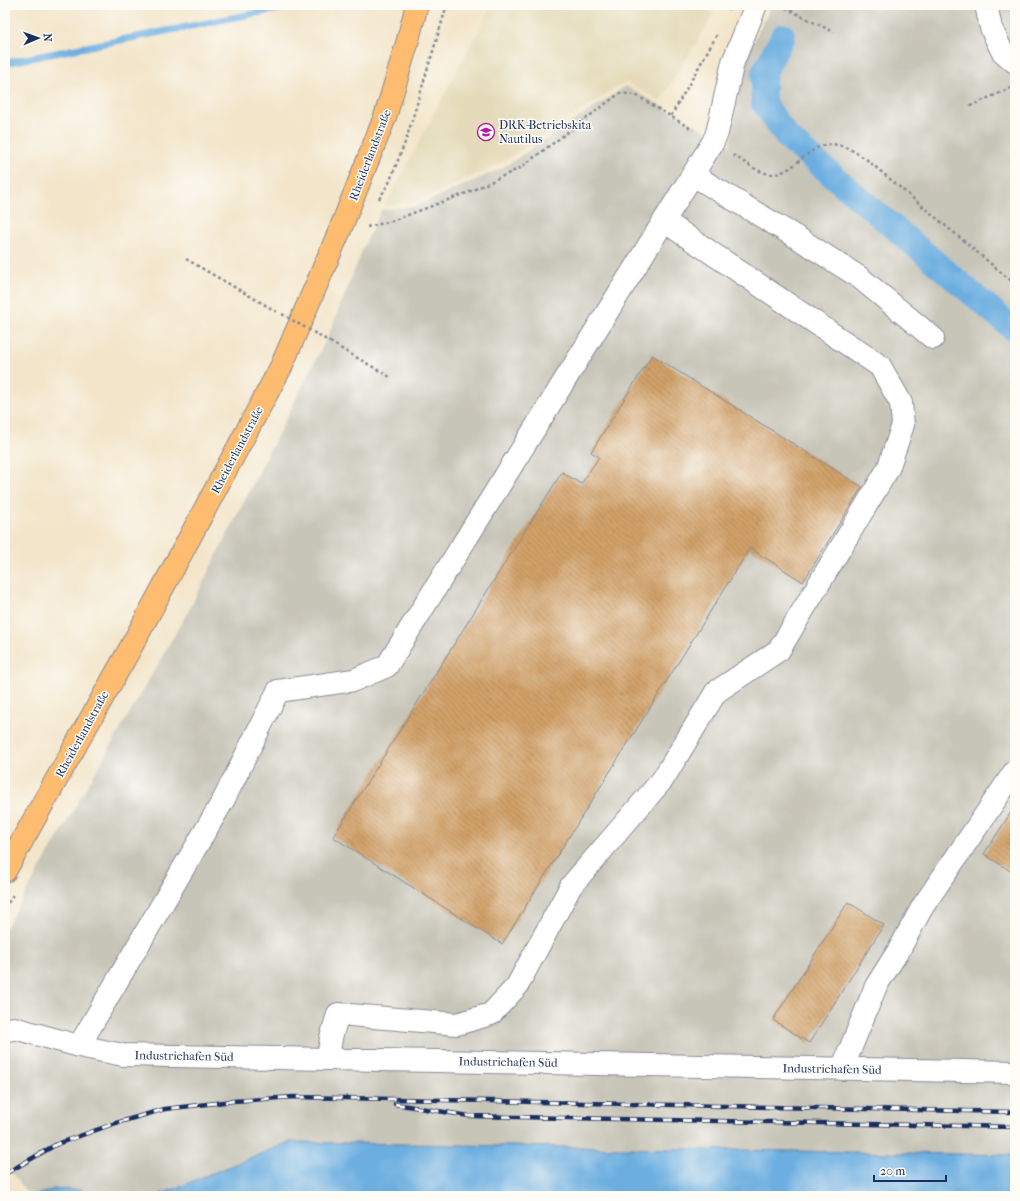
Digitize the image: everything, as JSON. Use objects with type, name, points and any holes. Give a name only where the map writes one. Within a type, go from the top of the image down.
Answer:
[{"type":"main road","name":"Rheiderlandstraße","points":[[5,871],[131,647],[281,367],[340,230],[385,117],[417,5]]},
{"type":"street","points":[[79,1046],[224,798],[278,691],[354,680],[387,666],[713,142],[717,133],[733,62],[756,5]]},
{"type":"street","points":[[986,5],[991,28],[1002,51],[1015,62]]},
{"type":"street","points":[[693,175],[859,277],[933,338]]},
{"type":"street","points":[[328,1059],[331,1038],[338,1014],[457,1024],[491,1014],[517,986],[571,886],[663,779],[716,692],[779,650],[888,469],[902,424],[901,403],[880,366],[664,221]]},
{"type":"street","points":[[842,1069],[876,986],[900,948],[923,906],[1015,772]]},
{"type":"street","name":"Industriehafen Süd","points":[[5,1031],[14,1028],[79,1046],[123,1055],[1015,1072]]},
{"type":"path","points":[[723,5],[731,10]]},
{"type":"path","points":[[780,5],[834,32]]},
{"type":"path","points":[[970,106],[1015,85]]},
{"type":"path","points":[[362,228],[399,219],[470,192],[520,168],[620,93],[636,95],[756,169],[765,173],[776,174],[788,170],[813,150],[825,144],[841,145],[852,150],[866,159],[1015,284]]},
{"type":"path","points":[[186,259],[390,377]]},
{"type":"shaded area","name":"DRK-Betriebskita Nautilus","points":[[492,5],[699,5],[714,14],[660,101],[625,82],[501,163],[416,202],[385,206]]},
{"type":"shaded area","points":[[772,5],[1015,5],[1015,1155],[290,1142],[156,1196],[95,1196],[81,1190],[54,1189],[34,1196],[29,1196],[5,1163],[5,929],[189,610],[329,334],[364,246],[381,210],[416,206],[503,168],[626,86],[730,145],[743,62]]},
{"type":"water","points":[[290,1142],[1015,1155],[1015,1196],[156,1196]]},
{"type":"water","points":[[54,1189],[81,1190],[95,1196],[34,1196]]},
{"type":"building","points":[[607,5],[619,5],[616,10]]},
{"type":"building","points":[[652,355],[862,487],[803,582],[750,548],[502,944],[333,837],[562,472],[581,484],[599,457],[591,452]]},
{"type":"building","points":[[1015,806],[1015,874],[984,854]]},
{"type":"building","points":[[848,902],[884,925],[809,1043],[773,1020]]},
{"type":"waterway","points":[[5,63],[297,5]]},
{"type":"waterway","points":[[783,36],[764,72],[763,102],[787,137],[1015,330]]},
{"type":"railway","points":[[5,1174],[57,1144],[116,1123],[165,1109],[233,1101],[294,1097],[1015,1112]]},
{"type":"railway","points":[[395,1104],[469,1116],[1015,1127]]},
{"type":"place","name":"DRK-Betriebskita Nautilus","points":[[486,132]]}]
